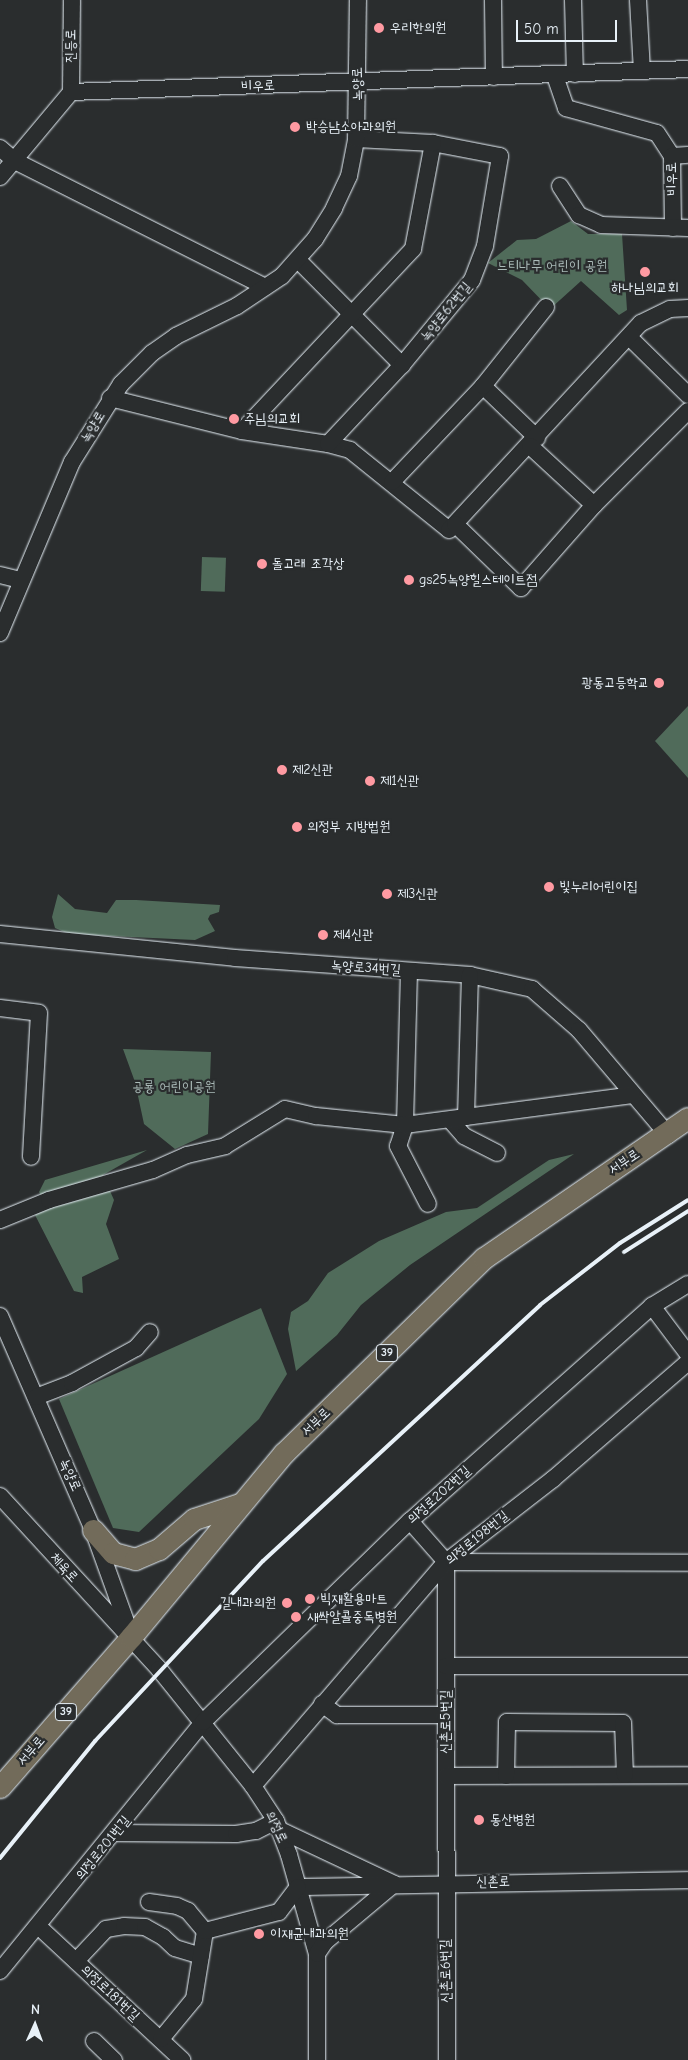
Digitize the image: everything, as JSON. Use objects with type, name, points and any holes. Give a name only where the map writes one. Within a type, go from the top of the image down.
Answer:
[{"type":"main road","name":"서부로","points":[[0,1787],[131,1637],[284,1453],[484,1258],[614,1168],[668,1135],[688,1118]]},
{"type":"main road","points":[[94,1530],[113,1553],[135,1559],[159,1549],[194,1519],[240,1504]]},
{"type":"street","name":"진등로","points":[[71,92],[72,0]]},
{"type":"street","name":"녹양로","points":[[0,633],[20,580],[72,462],[110,398],[152,353],[266,287],[298,260],[334,208],[349,176],[356,139],[358,0]]},
{"type":"street","points":[[493,0],[494,77]]},
{"type":"street","points":[[573,0],[575,74]]},
{"type":"street","points":[[638,0],[642,71]]},
{"type":"street","name":"비우로","points":[[71,92],[555,76],[688,69]]},
{"type":"street","name":"비우로","points":[[555,76],[566,108],[647,128],[657,133],[680,155],[681,228],[601,225],[579,215],[560,186]]},
{"type":"street","points":[[0,177],[71,92]]},
{"type":"street","name":"녹양로62번길","points":[[328,444],[402,365],[472,280],[485,246],[500,156],[433,143],[356,139]]},
{"type":"street","points":[[242,431],[413,249],[433,143]]},
{"type":"street","points":[[0,148],[15,161],[266,287]]},
{"type":"street","points":[[298,260],[351,316],[402,365]]},
{"type":"street","points":[[392,482],[483,386],[546,307]]},
{"type":"street","points":[[110,398],[242,431],[328,444],[350,450],[392,482],[449,530],[629,337],[653,315],[670,308],[688,308]]},
{"type":"street","points":[[629,337],[688,394]]},
{"type":"street","points":[[483,386],[533,442],[594,505]]},
{"type":"street","points":[[455,524],[521,588],[594,505],[688,411]]},
{"type":"street","points":[[0,575],[20,580]]},
{"type":"street","name":"녹양로34번길","points":[[0,934],[235,958],[470,975],[501,980],[532,989],[579,1030],[632,1095],[668,1135]]},
{"type":"street","points":[[409,971],[405,1125],[398,1146],[428,1204]]},
{"type":"street","points":[[470,975],[459,1119],[464,1136],[497,1154]]},
{"type":"street","points":[[0,1008],[39,1013],[31,1157]]},
{"type":"street","points":[[0,1220],[49,1200],[153,1170],[187,1155],[225,1146],[285,1109],[316,1116],[405,1125],[632,1095]]},
{"type":"street","name":"의정로202번길","points":[[203,1722],[410,1521],[652,1306],[688,1284]]},
{"type":"street","points":[[652,1306],[688,1354]]},
{"type":"street","name":"녹양로","points":[[0,1316],[94,1530],[131,1637]]},
{"type":"street","points":[[36,1397],[72,1383],[136,1348],[150,1332]]},
{"type":"street","name":"의정로198번길","points":[[253,1786],[446,1562],[553,1479],[688,1362]]},
{"type":"street","name":"체육로","points":[[0,1496],[131,1637]]},
{"type":"street","points":[[410,1521],[446,1562],[688,1563]]},
{"type":"street","name":"신촌로5번길","points":[[445,1883],[446,1562]]},
{"type":"street","name":"의정로","points":[[131,1637],[203,1722],[253,1786],[278,1825],[317,1954],[317,2060]]},
{"type":"street","points":[[446,1666],[688,1666]]},
{"type":"street","points":[[322,1704],[337,1715],[446,1715]]},
{"type":"street","name":"의정로201번길","points":[[0,1971],[115,1833],[203,1722]]},
{"type":"street","points":[[506,1776],[507,1722],[623,1723],[625,1775]]},
{"type":"street","points":[[446,1776],[688,1775]]},
{"type":"street","points":[[115,1833],[236,1834],[278,1825],[394,1884],[325,1942],[317,1954]]},
{"type":"street","name":"신촌로","points":[[298,1887],[688,1880]]},
{"type":"street","name":"신촌로6번길","points":[[445,1883],[447,2060]]},
{"type":"street","points":[[205,1931],[279,1912],[298,1887]]},
{"type":"street","points":[[149,1902],[177,1906],[188,1911],[205,1931],[194,1999],[163,2049]]},
{"type":"street","name":"의정로181번길","points":[[38,1926],[76,1961],[163,2049],[182,2060]]},
{"type":"street","points":[[76,1961],[106,1930],[124,1926],[144,1927],[163,1937],[175,1948],[201,1956]]},
{"type":"street","points":[[94,2041],[114,2060]]},
{"type":"green space","name":"느티나무 어린이 공원","points":[[571,221],[588,234],[622,234],[627,310],[619,315],[581,281],[550,309],[522,280],[488,263],[517,240],[536,239]]},
{"type":"green space","points":[[202,557],[226,558],[225,592],[201,591]]},
{"type":"green space","points":[[688,706],[688,778],[655,741]]},
{"type":"green space","points":[[58,894],[75,909],[107,913],[116,900],[220,905],[219,912],[210,915],[208,919],[215,931],[195,940],[69,934],[55,928],[52,917]]},
{"type":"green space","name":"공룡 어린이공원","points":[[123,1049],[211,1052],[208,1134],[175,1149],[144,1124],[135,1082]]},
{"type":"green space","points":[[147,1150],[103,1175],[114,1200],[106,1224],[119,1259],[82,1277],[83,1293],[74,1291],[35,1215],[48,1207],[39,1192],[45,1180]]},
{"type":"green space","points":[[574,1154],[410,1265],[361,1305],[337,1335],[296,1371],[288,1329],[291,1312],[308,1301],[328,1273],[379,1241],[446,1212],[477,1208],[549,1160]]},
{"type":"green space","points":[[261,1308],[287,1374],[259,1419],[139,1532],[113,1528],[59,1399]]},
{"type":"railway","points":[[0,1858],[95,1741],[263,1561],[540,1305],[620,1243],[688,1200]]},
{"type":"railway","points":[[624,1252],[688,1211]]},
{"type":"place","name":"우리한의원","points":[[379,28]]},
{"type":"place","name":"박승남소아과의원","points":[[295,127]]},
{"type":"place","name":"하나님의교회","points":[[645,272]]},
{"type":"place","name":"주님의교회","points":[[234,419]]},
{"type":"place","name":"돌고래 조각상","points":[[262,564]]},
{"type":"place","name":"gs25녹양힐스테이트점","points":[[409,580]]},
{"type":"place","name":"광동고등학교","points":[[659,683]]},
{"type":"place","name":"제2신관","points":[[282,770]]},
{"type":"place","name":"제1신관","points":[[370,781]]},
{"type":"place","name":"의정부 지방법원","points":[[297,827]]},
{"type":"place","name":"빛누리어린이집","points":[[549,887]]},
{"type":"place","name":"제3신관","points":[[387,894]]},
{"type":"place","name":"제4신관","points":[[323,935]]},
{"type":"place","name":"빅재활용마트","points":[[310,1599]]},
{"type":"place","name":"길내과의원","points":[[287,1603]]},
{"type":"place","name":"새싹알콜중독병원","points":[[296,1617]]},
{"type":"place","name":"동산병원","points":[[479,1820]]},
{"type":"place","name":"이재균내과의원","points":[[259,1934]]}]
